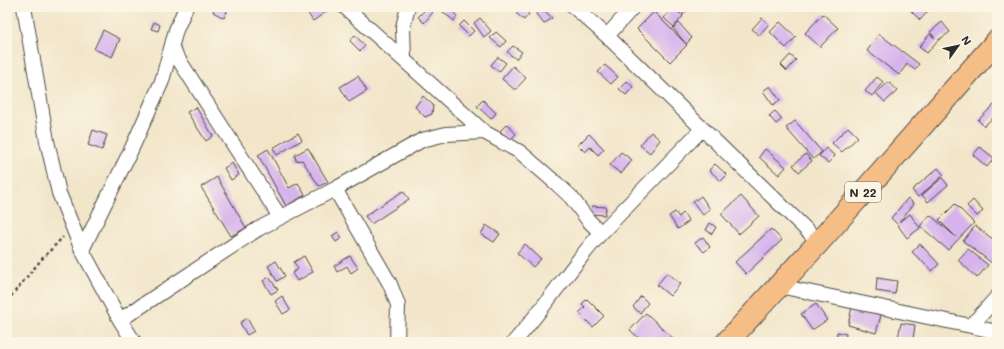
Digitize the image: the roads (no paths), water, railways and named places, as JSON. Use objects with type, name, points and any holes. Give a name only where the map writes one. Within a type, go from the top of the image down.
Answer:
[{"type":"main road","name":"N 22","points":[[727,342],[819,242],[997,41]]},
{"type":"street","points":[[24,7],[47,141],[59,193],[82,250],[120,320],[134,342]]},
{"type":"street","points":[[82,250],[162,81],[176,30],[186,7]]},
{"type":"street","points":[[344,7],[484,132],[520,152],[571,197],[600,233]]},
{"type":"street","points":[[404,60],[403,27],[408,7]]},
{"type":"street","points":[[574,7],[607,36],[819,242]]},
{"type":"street","points":[[607,36],[633,7]]},
{"type":"street","points":[[172,49],[280,217]]},
{"type":"street","points":[[514,342],[533,320],[571,268],[600,233],[702,129]]},
{"type":"street","points":[[120,320],[258,229],[335,189],[422,140],[446,134],[484,132]]},
{"type":"street","points":[[335,189],[390,284],[398,305],[397,342]]},
{"type":"street","points":[[779,286],[997,332]]},
{"type":"street","points":[[971,326],[997,297]]}]
